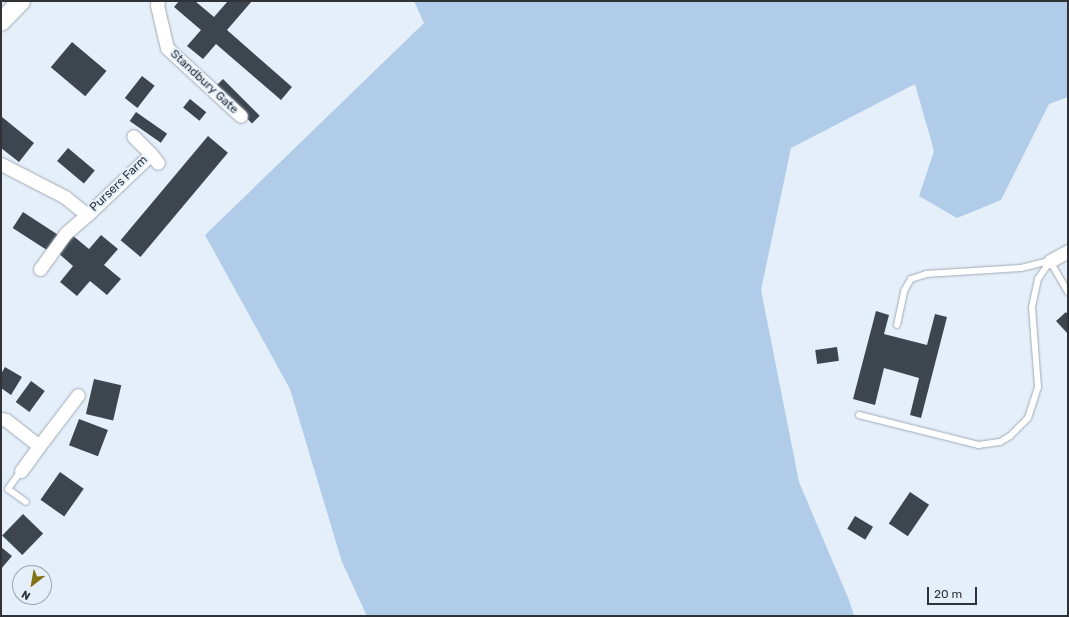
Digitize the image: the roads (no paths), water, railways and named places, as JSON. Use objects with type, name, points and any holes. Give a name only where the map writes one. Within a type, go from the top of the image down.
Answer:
[{"type":"street","points":[[1,22],[21,1]]},
{"type":"street","name":"Standbury Gate","points":[[158,1],[157,5],[167,48],[241,116]]},
{"type":"street","name":"Pursers Farm","points":[[40,269],[66,233],[155,159],[133,136]]},
{"type":"street","name":"Pursers Farm","points":[[1,164],[65,197],[87,215]]},
{"type":"street","points":[[1050,261],[1068,252]]},
{"type":"street","points":[[21,470],[78,395]]},
{"type":"street","points":[[1,419],[6,420],[39,446]]},
{"type":"lane","points":[[1050,261],[1068,292]]},
{"type":"lane","points":[[897,325],[904,290],[911,279],[926,274],[1021,268],[1050,261]]},
{"type":"lane","points":[[859,415],[978,445],[1000,442],[1010,436],[1028,418],[1038,387],[1032,307],[1038,279],[1050,261]]},
{"type":"lane","points":[[21,470],[8,488],[26,502]]}]
